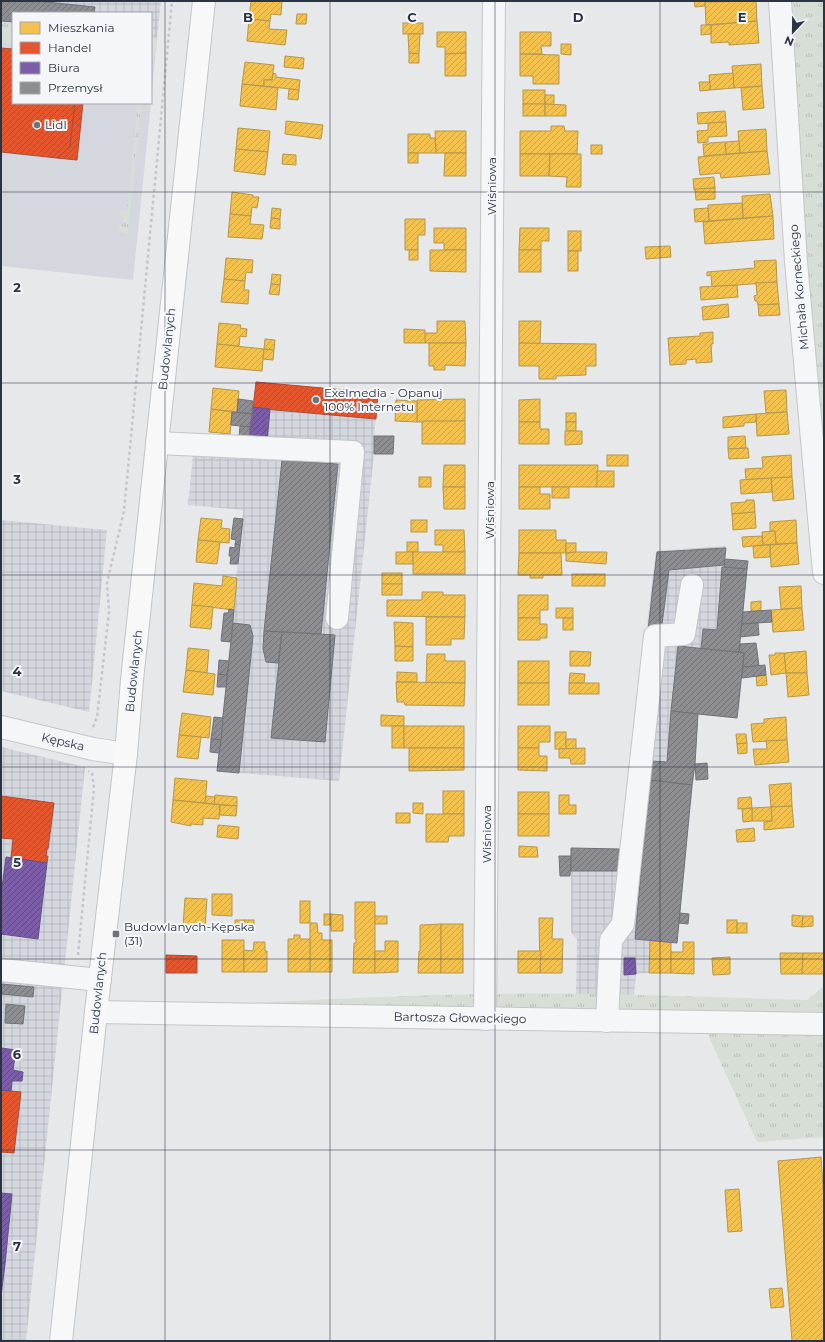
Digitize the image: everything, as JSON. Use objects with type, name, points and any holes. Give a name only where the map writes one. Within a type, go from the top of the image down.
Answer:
[{"type":"main road","name":"Budowlanych","points":[[61,1341],[96,1012],[126,754],[157,443],[204,1]]},
{"type":"street","name":"Wiśniowa","points":[[485,1019],[494,1]]},
{"type":"street","name":"Michała Korneckiego","points":[[780,1],[796,262],[824,573]]},
{"type":"street","points":[[157,443],[353,452],[337,618]]},
{"type":"street","points":[[608,1021],[611,940],[623,924],[655,636],[684,634],[692,585]]},
{"type":"street","name":"Kępska","points":[[1,727],[93,749],[126,754]]},
{"type":"street","points":[[1,970],[100,980]]},
{"type":"street","name":"Bartosza Głowackiego","points":[[96,1012],[824,1024]]},
{"type":"path","points":[[92,729],[96,717],[109,612],[107,582],[124,511],[172,1]]},
{"type":"path","points":[[76,978],[94,788],[92,774],[87,770]]},
{"type":"shaded area","points":[[1,1],[161,1],[157,38],[152,37],[152,12],[12,12],[12,23],[1,22]]},
{"type":"shaded area","points":[[1,22],[12,23],[12,104],[151,104],[133,280],[1,266]]},
{"type":"shaded area","points":[[152,37],[157,38],[152,90]]},
{"type":"shaded area","points":[[256,382],[378,393],[374,454],[339,781],[217,771],[243,510],[188,505],[193,455],[247,459]]},
{"type":"shaded area","points":[[1,520],[107,530],[89,712],[1,691]]},
{"type":"shaded area","points":[[726,546],[725,559],[748,561],[739,652],[744,653],[739,711],[737,718],[698,715],[695,764],[677,943],[650,940],[649,973],[636,974],[634,995],[576,994],[577,940],[571,932],[571,848],[620,849],[656,551]]},
{"type":"shaded area","points":[[1,747],[85,767],[26,1341],[1,1341]]},
{"type":"green space","points":[[780,1],[824,1],[824,566]]},
{"type":"green space","points":[[1,22],[12,23],[12,44],[1,43]]},
{"type":"green space","points":[[152,37],[157,38],[156,53],[152,58]]},
{"type":"green space","points":[[138,104],[141,104],[128,233],[125,234],[120,231],[119,224],[123,224],[123,217],[120,216],[120,211],[127,211]]},
{"type":"green space","points":[[824,986],[824,1137],[757,1142],[702,1022],[96,1012],[340,999],[486,994],[606,994],[807,1000]]},
{"type":"building: Mieszkania","points":[[251,1],[282,1],[281,15],[271,14],[270,21],[249,19]]},
{"type":"building: Mieszkania","points":[[694,1],[715,2],[705,2],[705,6],[695,7]]},
{"type":"building: Mieszkania","points":[[756,1],[757,21],[706,25],[705,2]]},
{"type":"building: Mieszkania","points":[[297,14],[307,14],[306,24],[296,24]]},
{"type":"building: Mieszkania","points":[[249,19],[270,21],[269,29],[287,30],[285,45],[247,41]]},
{"type":"building: Mieszkania","points":[[757,21],[759,43],[729,45],[729,42],[711,43],[711,25]]},
{"type":"building: Mieszkania","points":[[403,23],[423,23],[423,34],[403,34]]},
{"type":"building: Mieszkania","points":[[701,25],[711,25],[711,34],[701,35]]},
{"type":"building: Mieszkania","points":[[437,32],[466,32],[466,53],[445,54],[445,47],[437,47]]},
{"type":"building: Mieszkania","points":[[520,32],[551,32],[551,46],[541,46],[542,54],[520,54]]},
{"type":"building: Mieszkania","points":[[408,34],[420,34],[419,54],[409,53]]},
{"type":"building: Mieszkania","points":[[561,44],[571,44],[571,55],[561,54]]},
{"type":"building: Mieszkania","points":[[409,53],[419,54],[419,63],[409,63]]},
{"type":"building: Mieszkania","points":[[466,53],[466,76],[445,76],[445,54]]},
{"type":"building: Mieszkania","points":[[520,54],[559,55],[559,84],[533,84],[533,76],[520,76]]},
{"type":"building: Mieszkania","points":[[285,56],[304,58],[303,69],[284,67]]},
{"type":"building: Mieszkania","points":[[245,62],[274,65],[272,80],[264,80],[264,86],[242,84]]},
{"type":"building: Mieszkania","points":[[761,64],[762,86],[734,88],[732,66]]},
{"type":"building: Mieszkania","points":[[273,73],[276,74],[276,77],[300,80],[299,90],[264,86],[264,80],[272,80]]},
{"type":"building: Mieszkania","points":[[733,73],[734,88],[710,90],[709,75]]},
{"type":"building: Mieszkania","points":[[699,82],[710,82],[710,90],[700,91]]},
{"type":"building: Mieszkania","points":[[242,84],[278,88],[276,110],[240,106]]},
{"type":"building: Mieszkania","points":[[762,86],[764,108],[743,110],[741,88]]},
{"type":"building: Mieszkania","points":[[289,89],[299,90],[298,100],[288,99]]},
{"type":"building: Mieszkania","points":[[523,90],[545,90],[545,104],[523,104]]},
{"type":"building: Mieszkania","points":[[545,95],[554,95],[554,105],[545,104]]},
{"type":"building: Mieszkania","points":[[523,104],[545,104],[545,116],[523,116]]},
{"type":"building: Mieszkania","points":[[545,104],[566,105],[566,116],[545,116]]},
{"type":"building: Mieszkania","points":[[725,111],[726,122],[698,124],[697,113]]},
{"type":"building: Mieszkania","points":[[286,121],[323,125],[321,139],[285,134]]},
{"type":"building: Mieszkania","points":[[726,122],[727,136],[708,137],[708,142],[698,143],[697,131],[708,130],[708,123]]},
{"type":"building: Mieszkania","points":[[551,126],[564,126],[565,131],[578,131],[577,154],[520,154],[520,131],[551,131]]},
{"type":"building: Mieszkania","points":[[238,128],[270,131],[268,152],[236,149]]},
{"type":"building: Mieszkania","points":[[766,129],[767,151],[740,153],[738,131]]},
{"type":"building: Mieszkania","points":[[435,131],[466,131],[466,153],[436,153]]},
{"type":"building: Mieszkania","points":[[408,134],[430,134],[430,138],[435,138],[436,153],[408,153]]},
{"type":"building: Mieszkania","points":[[739,141],[740,153],[726,154],[725,142]]},
{"type":"building: Mieszkania","points":[[725,142],[726,154],[704,156],[703,144]]},
{"type":"building: Mieszkania","points":[[591,145],[602,145],[602,154],[591,154]]},
{"type":"building: Mieszkania","points":[[236,149],[268,152],[265,175],[234,171]]},
{"type":"building: Mieszkania","points":[[767,151],[770,174],[721,178],[720,173],[700,175],[698,157]]},
{"type":"building: Mieszkania","points":[[408,153],[418,153],[418,163],[408,163]]},
{"type":"building: Mieszkania","points":[[445,153],[466,153],[466,176],[444,176]]},
{"type":"building: Mieszkania","points":[[283,154],[296,155],[296,165],[282,164]]},
{"type":"building: Mieszkania","points":[[520,154],[550,154],[549,176],[520,176]]},
{"type":"building: Mieszkania","points":[[550,154],[581,154],[581,187],[566,187],[567,177],[549,176]]},
{"type":"building: Mieszkania","points":[[714,177],[715,188],[694,190],[693,179]]},
{"type":"building: Mieszkania","points":[[715,188],[715,199],[696,200],[695,189]]},
{"type":"building: Mieszkania","points":[[232,192],[259,197],[257,208],[252,207],[251,216],[230,214]]},
{"type":"building: Mieszkania","points":[[770,194],[773,216],[743,218],[742,196]]},
{"type":"building: Mieszkania","points":[[742,203],[743,218],[709,221],[708,205]]},
{"type":"building: Mieszkania","points":[[272,208],[281,209],[280,219],[271,218]]},
{"type":"building: Mieszkania","points":[[708,208],[709,221],[695,222],[694,209]]},
{"type":"building: Mieszkania","points":[[230,214],[251,216],[250,224],[264,225],[262,239],[228,237]]},
{"type":"building: Mieszkania","points":[[773,216],[774,239],[705,244],[703,222]]},
{"type":"building: Mieszkania","points":[[271,218],[280,219],[280,229],[270,228]]},
{"type":"building: Mieszkania","points":[[405,219],[425,219],[425,235],[418,235],[418,250],[405,250]]},
{"type":"building: Mieszkania","points":[[434,228],[466,228],[466,250],[444,250],[444,243],[434,243]]},
{"type":"building: Mieszkania","points":[[520,228],[549,228],[549,241],[541,241],[541,250],[519,250]]},
{"type":"building: Mieszkania","points":[[568,231],[581,231],[581,251],[568,251]]},
{"type":"building: Mieszkania","points":[[670,246],[671,257],[646,259],[645,247]]},
{"type":"building: Mieszkania","points":[[409,250],[418,250],[418,260],[409,260]]},
{"type":"building: Mieszkania","points":[[430,250],[466,250],[466,272],[430,271]]},
{"type":"building: Mieszkania","points":[[519,250],[541,250],[541,272],[519,272]]},
{"type":"building: Mieszkania","points":[[568,251],[578,251],[578,271],[568,271]]},
{"type":"building: Mieszkania","points":[[226,258],[253,260],[252,273],[246,272],[245,281],[224,279]]},
{"type":"building: Mieszkania","points":[[776,260],[777,282],[712,287],[711,275],[707,276],[707,272],[755,268],[754,261]]},
{"type":"building: Mieszkania","points":[[272,274],[281,275],[280,285],[271,284]]},
{"type":"building: Mieszkania","points":[[224,279],[245,281],[244,290],[249,290],[248,304],[221,302]]},
{"type":"building: Mieszkania","points":[[777,282],[779,304],[758,305],[754,296],[757,295],[756,283]]},
{"type":"building: Mieszkania","points":[[271,284],[280,285],[279,295],[269,294]]},
{"type":"building: Mieszkania","points":[[737,285],[738,297],[701,300],[700,287]]},
{"type":"building: Mieszkania","points":[[728,304],[729,317],[703,320],[702,307]]},
{"type":"building: Mieszkania","points":[[779,304],[780,315],[759,316],[758,305]]},
{"type":"building: Mieszkania","points":[[437,321],[465,321],[466,343],[425,343],[424,333],[437,333]]},
{"type":"building: Mieszkania","points":[[519,321],[541,321],[540,344],[519,343]]},
{"type":"building: Mieszkania","points":[[219,323],[241,325],[240,328],[247,329],[246,337],[240,336],[239,346],[217,344]]},
{"type":"building: Mieszkania","points":[[404,329],[425,330],[425,343],[404,343]]},
{"type":"building: Mieszkania","points":[[713,332],[713,344],[711,344],[712,362],[696,363],[696,359],[686,360],[686,364],[670,365],[668,338],[700,336],[700,333]]},
{"type":"building: Mieszkania","points":[[265,339],[275,340],[274,350],[264,349]]},
{"type":"building: Mieszkania","points":[[429,343],[466,343],[465,366],[445,365],[445,370],[434,370],[434,366],[429,366]]},
{"type":"building: Mieszkania","points":[[519,343],[596,344],[596,366],[586,366],[586,375],[556,376],[556,379],[539,379],[539,366],[519,366]]},
{"type":"building: Mieszkania","points":[[217,344],[264,349],[262,371],[215,367]]},
{"type":"building: Mieszkania","points":[[264,349],[274,350],[273,360],[263,359]]},
{"type":"building: Mieszkania","points":[[213,388],[239,391],[237,412],[211,409]]},
{"type":"building: Mieszkania","points":[[786,390],[787,412],[766,413],[764,391]]},
{"type":"building: Mieszkania","points":[[465,399],[465,421],[417,422],[417,400]]},
{"type":"building: Mieszkania","points":[[540,399],[540,422],[519,422],[519,400]]},
{"type":"building: Mieszkania","points":[[396,400],[417,401],[417,422],[395,421]]},
{"type":"building: Mieszkania","points":[[211,409],[232,412],[230,434],[209,432]]},
{"type":"building: Mieszkania","points":[[787,412],[789,434],[757,436],[756,414]]},
{"type":"building: Mieszkania","points":[[566,413],[576,413],[576,422],[566,422]]},
{"type":"building: Mieszkania","points":[[756,414],[756,422],[744,423],[744,426],[723,428],[723,417]]},
{"type":"building: Mieszkania","points":[[422,421],[465,421],[465,444],[422,444]]},
{"type":"building: Mieszkania","points":[[519,422],[540,422],[540,429],[549,429],[549,444],[519,444]]},
{"type":"building: Mieszkania","points":[[566,422],[576,422],[576,431],[566,431]]},
{"type":"building: Mieszkania","points":[[565,431],[582,431],[582,444],[565,445]]},
{"type":"building: Mieszkania","points":[[745,436],[746,448],[728,449],[728,437]]},
{"type":"building: Mieszkania","points":[[748,448],[749,458],[729,459],[728,449]]},
{"type":"building: Mieszkania","points":[[607,455],[628,455],[628,466],[607,466]]},
{"type":"building: Mieszkania","points":[[791,455],[792,477],[746,480],[745,469],[763,468],[762,457]]},
{"type":"building: Mieszkania","points":[[444,465],[465,465],[465,487],[443,487]]},
{"type":"building: Mieszkania","points":[[519,465],[598,465],[597,487],[519,487]]},
{"type":"building: Mieszkania","points":[[597,471],[614,471],[614,487],[597,487]]},
{"type":"building: Mieszkania","points":[[419,477],[431,477],[431,487],[419,487]]},
{"type":"building: Mieszkania","points":[[792,477],[794,499],[773,501],[771,478]]},
{"type":"building: Mieszkania","points":[[771,478],[772,492],[741,494],[740,480]]},
{"type":"building: Mieszkania","points":[[443,487],[465,487],[465,509],[444,509]]},
{"type":"building: Mieszkania","points":[[519,487],[540,487],[540,494],[550,494],[550,509],[519,509]]},
{"type":"building: Mieszkania","points":[[552,487],[569,487],[569,498],[552,498]]},
{"type":"building: Mieszkania","points":[[746,500],[754,500],[755,512],[732,514],[731,503],[746,502]]},
{"type":"building: Mieszkania","points":[[755,512],[756,528],[733,530],[732,514]]},
{"type":"building: Mieszkania","points":[[201,518],[222,520],[221,528],[230,529],[229,543],[198,540]]},
{"type":"building: Mieszkania","points":[[411,520],[427,520],[427,532],[411,532]]},
{"type":"building: Mieszkania","points":[[796,520],[797,543],[776,544],[775,531],[770,531],[770,522]]},
{"type":"building: Mieszkania","points":[[435,530],[464,530],[465,552],[443,552],[443,545],[435,545]]},
{"type":"building: Mieszkania","points":[[519,530],[556,530],[556,540],[566,540],[566,553],[519,553]]},
{"type":"building: Mieszkania","points":[[775,531],[776,544],[763,545],[762,532]]},
{"type":"building: Mieszkania","points":[[762,536],[763,545],[743,547],[742,537]]},
{"type":"building: Mieszkania","points":[[198,540],[220,542],[217,564],[196,562]]},
{"type":"building: Mieszkania","points":[[407,542],[418,542],[418,552],[407,552]]},
{"type":"building: Mieszkania","points":[[566,543],[576,543],[576,552],[566,553]]},
{"type":"building: Mieszkania","points":[[797,543],[799,564],[771,567],[770,545]]},
{"type":"building: Mieszkania","points":[[770,545],[770,557],[754,558],[753,546]]},
{"type":"building: Mieszkania","points":[[396,552],[413,552],[413,564],[396,564]]},
{"type":"building: Mieszkania","points":[[413,552],[465,552],[465,574],[413,574]]},
{"type":"building: Mieszkania","points":[[607,552],[606,564],[566,561],[566,553]]},
{"type":"building: Mieszkania","points":[[519,553],[561,553],[562,575],[543,575],[543,578],[530,578],[530,575],[518,575]]},
{"type":"building: Mieszkania","points":[[382,573],[402,573],[402,584],[382,584]]},
{"type":"building: Mieszkania","points":[[572,574],[605,574],[605,586],[572,586]]},
{"type":"building: Mieszkania","points":[[223,576],[237,578],[234,610],[192,605],[194,583],[222,586]]},
{"type":"building: Mieszkania","points":[[382,584],[402,584],[402,595],[382,595]]},
{"type":"building: Mieszkania","points":[[801,586],[802,608],[781,609],[779,587]]},
{"type":"building: Mieszkania","points":[[422,592],[443,592],[443,595],[465,595],[465,617],[387,616],[387,600],[422,600]]},
{"type":"building: Mieszkania","points":[[518,595],[548,595],[548,610],[540,610],[540,618],[518,618]]},
{"type":"building: Mieszkania","points":[[761,601],[761,611],[751,611],[751,602]]},
{"type":"building: Mieszkania","points":[[192,605],[213,607],[211,629],[190,627]]},
{"type":"building: Mieszkania","points":[[556,608],[573,608],[573,618],[556,618]]},
{"type":"building: Mieszkania","points":[[802,608],[804,630],[773,632],[771,610]]},
{"type":"building: Mieszkania","points":[[426,617],[465,617],[464,639],[451,639],[451,645],[426,645]]},
{"type":"building: Mieszkania","points":[[518,618],[540,618],[540,624],[547,624],[547,638],[540,638],[540,640],[518,640]]},
{"type":"building: Mieszkania","points":[[563,618],[573,618],[573,630],[563,630]]},
{"type":"building: Mieszkania","points":[[394,622],[413,623],[413,647],[395,646]]},
{"type":"building: Mieszkania","points":[[395,646],[413,647],[413,661],[395,661]]},
{"type":"building: Mieszkania","points":[[188,648],[209,650],[207,673],[186,670]]},
{"type":"building: Mieszkania","points":[[570,651],[591,652],[590,666],[570,666]]},
{"type":"building: Mieszkania","points":[[806,651],[807,673],[786,673],[784,653]]},
{"type":"building: Mieszkania","points":[[775,653],[784,653],[786,673],[771,675],[769,655],[775,655]]},
{"type":"building: Mieszkania","points":[[427,654],[445,654],[445,661],[465,661],[465,683],[426,683]]},
{"type":"building: Mieszkania","points":[[518,661],[549,661],[549,683],[518,683]]},
{"type":"building: Mieszkania","points":[[186,670],[215,674],[213,695],[183,692]]},
{"type":"building: Mieszkania","points":[[397,672],[417,673],[417,682],[397,682]]},
{"type":"building: Mieszkania","points":[[570,673],[585,674],[584,683],[569,683]]},
{"type":"building: Mieszkania","points":[[786,673],[807,673],[809,695],[788,697]]},
{"type":"building: Mieszkania","points":[[766,675],[767,685],[757,686],[756,676]]},
{"type":"building: Mieszkania","points":[[396,682],[465,683],[464,706],[405,705],[404,702],[397,702]]},
{"type":"building: Mieszkania","points":[[518,683],[549,683],[549,705],[518,705]]},
{"type":"building: Mieszkania","points":[[569,683],[599,683],[599,694],[569,694]]},
{"type":"building: Mieszkania","points":[[182,713],[211,717],[209,738],[179,735]]},
{"type":"building: Mieszkania","points":[[381,715],[404,716],[404,726],[381,726]]},
{"type":"building: Mieszkania","points":[[786,717],[787,740],[753,742],[751,724],[764,723],[764,719]]},
{"type":"building: Mieszkania","points":[[392,726],[404,726],[404,748],[392,748]]},
{"type":"building: Mieszkania","points":[[404,726],[464,726],[464,748],[404,748]]},
{"type":"building: Mieszkania","points":[[518,726],[550,726],[550,742],[539,742],[539,748],[518,748]]},
{"type":"building: Mieszkania","points":[[555,732],[566,732],[566,749],[555,749]]},
{"type":"building: Mieszkania","points":[[736,734],[746,734],[747,743],[737,744]]},
{"type":"building: Mieszkania","points":[[179,735],[201,737],[198,759],[177,757]]},
{"type":"building: Mieszkania","points":[[566,739],[576,739],[576,749],[566,749]]},
{"type":"building: Mieszkania","points":[[787,740],[789,762],[755,765],[753,749],[767,749],[766,741]]},
{"type":"building: Mieszkania","points":[[747,743],[747,753],[738,754],[737,744]]},
{"type":"building: Mieszkania","points":[[409,748],[464,748],[464,770],[409,771]]},
{"type":"building: Mieszkania","points":[[518,748],[539,748],[539,756],[547,756],[547,771],[518,770]]},
{"type":"building: Mieszkania","points":[[585,748],[585,764],[571,764],[570,758],[559,758],[559,749]]},
{"type":"building: Mieszkania","points":[[175,778],[207,781],[205,803],[173,800]]},
{"type":"building: Mieszkania","points":[[791,783],[792,806],[771,807],[769,785]]},
{"type":"building: Mieszkania","points":[[443,791],[464,791],[464,814],[443,814]]},
{"type":"building: Mieszkania","points":[[518,792],[549,792],[549,814],[518,814]]},
{"type":"building: Mieszkania","points":[[215,795],[237,797],[237,806],[214,804]]},
{"type":"building: Mieszkania","points":[[559,795],[569,795],[569,805],[576,805],[576,814],[559,814]]},
{"type":"building: Mieszkania","points":[[206,796],[215,797],[214,804],[205,803]]},
{"type":"building: Mieszkania","points":[[751,797],[752,808],[738,809],[738,798]]},
{"type":"building: Mieszkania","points":[[173,800],[220,805],[219,819],[203,818],[203,825],[191,824],[191,826],[171,822]]},
{"type":"building: Mieszkania","points":[[413,803],[423,803],[423,814],[413,813]]},
{"type":"building: Mieszkania","points":[[220,805],[237,806],[236,816],[220,815]]},
{"type":"building: Mieszkania","points":[[792,806],[794,827],[764,830],[764,822],[772,821],[771,807]]},
{"type":"building: Mieszkania","points":[[771,807],[772,821],[752,821],[752,808]]},
{"type":"building: Mieszkania","points":[[752,808],[752,821],[743,822],[742,809]]},
{"type":"building: Mieszkania","points":[[396,813],[410,813],[410,823],[396,823]]},
{"type":"building: Mieszkania","points":[[426,814],[464,814],[464,836],[449,836],[448,842],[426,842]]},
{"type":"building: Mieszkania","points":[[518,814],[549,814],[549,836],[518,836]]},
{"type":"building: Mieszkania","points":[[218,825],[239,827],[238,839],[217,837]]},
{"type":"building: Mieszkania","points":[[754,828],[755,841],[737,842],[736,830]]},
{"type":"building: Mieszkania","points":[[519,846],[537,847],[538,857],[519,857]]},
{"type":"building: Mieszkania","points":[[212,894],[232,894],[232,916],[212,915]]},
{"type":"building: Mieszkania","points":[[185,898],[207,899],[205,927],[183,926]]},
{"type":"building: Mieszkania","points":[[300,901],[310,901],[310,923],[300,923]]},
{"type":"building: Mieszkania","points":[[355,902],[375,902],[375,973],[353,973],[354,943],[356,943]]},
{"type":"building: Mieszkania","points":[[324,914],[331,914],[331,925],[324,925]]},
{"type":"building: Mieszkania","points":[[331,914],[343,915],[343,931],[331,931]]},
{"type":"building: Mieszkania","points":[[792,915],[803,916],[802,927],[792,926]]},
{"type":"building: Mieszkania","points":[[375,916],[387,916],[387,924],[375,924]]},
{"type":"building: Mieszkania","points":[[803,916],[813,916],[813,926],[802,927]]},
{"type":"building: Mieszkania","points":[[539,918],[553,918],[552,939],[563,939],[562,973],[540,973]]},
{"type":"building: Mieszkania","points":[[235,920],[245,920],[245,929],[235,929]]},
{"type":"building: Mieszkania","points":[[245,920],[254,920],[254,929],[245,929]]},
{"type":"building: Mieszkania","points":[[727,920],[737,920],[737,933],[727,933]]},
{"type":"building: Mieszkania","points":[[310,923],[317,923],[318,933],[322,933],[322,940],[332,940],[332,972],[310,972]]},
{"type":"building: Mieszkania","points":[[737,923],[747,923],[747,933],[737,933]]},
{"type":"building: Mieszkania","points":[[441,924],[441,973],[418,973],[420,925]]},
{"type":"building: Mieszkania","points":[[441,924],[463,924],[463,973],[441,973]]},
{"type":"building: Mieszkania","points":[[294,935],[300,935],[300,939],[310,939],[310,972],[288,972],[288,939],[294,939]]},
{"type":"building: Mieszkania","points":[[222,940],[244,940],[244,972],[222,972]]},
{"type":"building: Mieszkania","points":[[650,940],[671,942],[671,973],[649,973]]},
{"type":"building: Mieszkania","points":[[385,941],[398,941],[398,972],[375,973],[375,951],[385,951]]},
{"type":"building: Mieszkania","points":[[254,942],[265,942],[265,951],[267,951],[267,972],[244,972],[244,950],[253,951]]},
{"type":"building: Mieszkania","points":[[683,942],[694,942],[694,974],[671,973],[671,952],[683,952]]},
{"type":"building: Mieszkania","points":[[518,951],[541,951],[540,973],[518,973]]},
{"type":"building: Mieszkania","points":[[780,953],[803,953],[802,974],[781,974]]},
{"type":"building: Mieszkania","points":[[803,953],[824,953],[824,974],[802,974]]},
{"type":"building: Mieszkania","points":[[730,957],[730,974],[713,975],[712,958]]},
{"type":"building: Mieszkania","points":[[821,1157],[824,1200],[824,1341],[792,1341],[778,1161]]},
{"type":"building: Mieszkania","points":[[739,1189],[742,1231],[728,1232],[725,1190]]},
{"type":"building: Mieszkania","points":[[782,1288],[784,1307],[771,1308],[769,1289]]},
{"type":"building: Handel","name":"Lidl","points":[[1,48],[12,49],[12,104],[75,104],[70,147],[57,158],[1,152]]},
{"type":"building: Handel","points":[[75,104],[83,104],[77,160],[57,158],[70,147]]},
{"type":"building: Handel","name":"Exelmedia - Opanuj 100% Internetu","points":[[256,382],[378,393],[376,419],[253,408]]},
{"type":"building: Handel","points":[[1,796],[54,803],[46,856],[48,856],[47,863],[11,858],[13,839],[1,838]]},
{"type":"building: Handel","points":[[166,955],[197,956],[197,973],[166,973]]},
{"type":"building: Handel","points":[[1,1090],[21,1092],[14,1153],[1,1152]]},
{"type":"building: Biura","points":[[252,407],[270,409],[267,442],[249,441]]},
{"type":"building: Biura","points":[[6,857],[47,863],[38,939],[1,934],[1,895]]},
{"type":"building: Biura","points":[[624,958],[635,958],[636,974],[624,975]]},
{"type":"building: Biura","points":[[1,1048],[16,1050],[13,1070],[23,1072],[22,1081],[12,1081],[11,1091],[1,1090]]},
{"type":"building: Biura","points":[[1,1193],[12,1194],[5,1264],[1,1263]]},
{"type":"building: Biura","points":[[1,1263],[5,1264],[1,1296]]},
{"type":"building: Przemysł","points":[[1,1],[37,1],[95,7],[94,12],[12,12],[12,22],[1,21]]},
{"type":"building: Przemysł","points":[[238,399],[253,401],[252,414],[237,412]]},
{"type":"building: Przemysł","points":[[232,412],[252,414],[250,427],[231,425]]},
{"type":"building: Przemysł","points":[[240,426],[250,427],[249,438],[239,437]]},
{"type":"building: Przemysł","points":[[374,436],[394,436],[393,454],[374,454]]},
{"type":"building: Przemysł","points":[[282,460],[338,464],[321,634],[264,631]]},
{"type":"building: Przemysł","points":[[234,518],[243,519],[240,545],[235,544],[236,540],[231,539]]},
{"type":"building: Przemysł","points":[[235,544],[240,545],[238,564],[230,564],[230,547],[235,548]]},
{"type":"building: Przemysł","points":[[726,548],[724,565],[669,570],[661,632],[648,630],[657,552]]},
{"type":"building: Przemysł","points":[[725,559],[748,561],[747,569],[724,567]]},
{"type":"building: Przemysł","points":[[722,567],[747,569],[739,652],[701,649],[703,629],[717,630]]},
{"type":"building: Przemysł","points":[[229,609],[234,610],[231,642],[221,641],[224,613],[228,613]]},
{"type":"building: Przemysł","points":[[771,610],[772,622],[742,624],[743,612]]},
{"type":"building: Przemysł","points":[[233,623],[250,625],[253,636],[239,773],[217,771]]},
{"type":"building: Przemysł","points":[[758,623],[759,635],[740,637],[742,624]]},
{"type":"building: Przemysł","points":[[264,631],[282,632],[278,663],[266,662],[263,649]]},
{"type":"building: Przemysł","points":[[282,632],[335,635],[325,742],[271,738]]},
{"type":"building: Przemysł","points":[[756,643],[759,666],[743,667],[744,653],[739,652],[740,644]]},
{"type":"building: Przemysł","points":[[678,646],[744,653],[737,718],[671,711]]},
{"type":"building: Przemysł","points":[[219,660],[229,661],[227,675],[218,674]]},
{"type":"building: Przemysł","points":[[765,665],[766,675],[742,678],[743,667]]},
{"type":"building: Przemysł","points":[[218,674],[227,675],[226,687],[217,687]]},
{"type":"building: Przemysł","points":[[671,711],[698,714],[695,764],[692,785],[650,780],[651,761],[667,762]]},
{"type":"building: Przemysł","points":[[214,717],[223,718],[221,740],[211,739]]},
{"type":"building: Przemysł","points":[[211,739],[221,740],[219,753],[210,752]]},
{"type":"building: Przemysł","points":[[707,763],[708,779],[696,780],[695,764]]},
{"type":"building: Przemysł","points":[[649,780],[692,785],[677,943],[635,939]]},
{"type":"building: Przemysł","points":[[571,848],[620,849],[617,871],[571,871]]},
{"type":"building: Przemysł","points":[[559,856],[571,856],[570,876],[560,876]]},
{"type":"building: Przemysł","points":[[680,913],[689,914],[688,924],[679,923]]},
{"type":"building: Przemysł","points":[[1,984],[34,987],[33,997],[1,994]]},
{"type":"building: Przemysł","points":[[6,1004],[25,1006],[23,1024],[5,1023]]},
{"type":"place","name":"Lidl","points":[[37,125]]},
{"type":"place","name":"Exelmedia - Opanuj 100% Internetu","points":[[316,400]]},
{"type":"place","name":"Budowlanych-Kępska (31)","points":[[116,934]]}]
